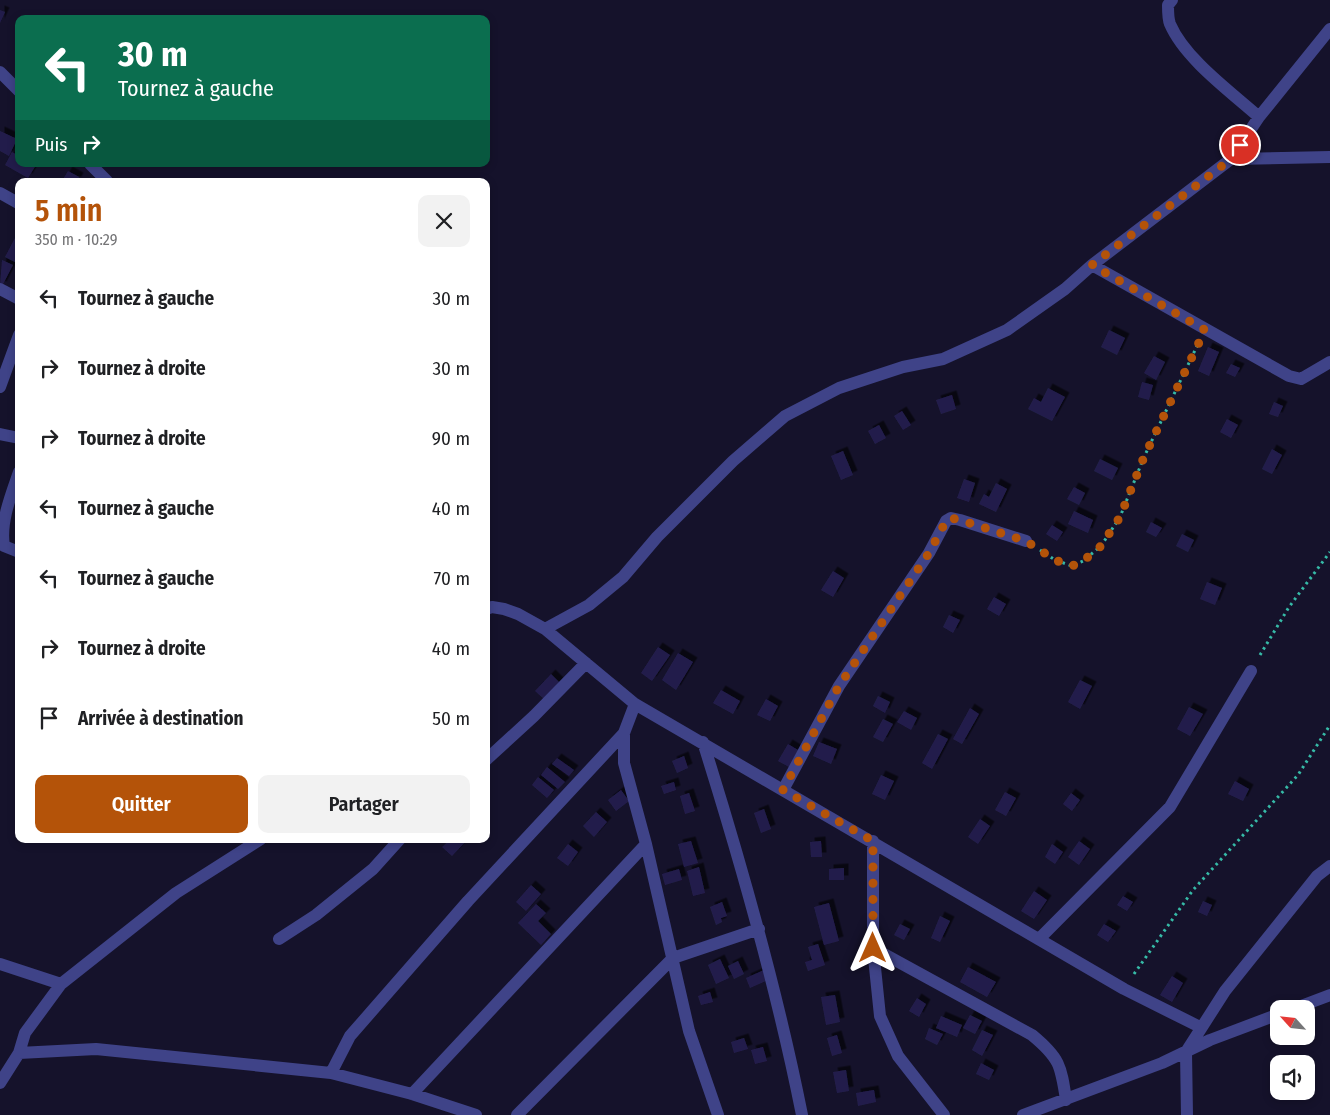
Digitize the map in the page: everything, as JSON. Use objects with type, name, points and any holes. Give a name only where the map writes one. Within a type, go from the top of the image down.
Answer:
[{"type":"street","points":[[1172,0],[1168,5],[1169,22],[1176,37],[1197,60],[1259,117]]},
{"type":"street","points":[[545,629],[589,605],[623,577],[656,537],[733,461],[785,416],[839,388],[903,367],[943,359],[1007,330],[1064,288],[1231,159],[1259,117],[1330,29]]},
{"type":"street","points":[[0,72],[15,87]]},
{"type":"street","points":[[1231,159],[1330,157]]},
{"type":"street","points":[[93,167],[104,178]]},
{"type":"street","points":[[0,193],[15,201]]},
{"type":"street","points":[[1092,265],[1289,376],[1301,379],[1330,362]]},
{"type":"street","points":[[0,289],[15,297]]},
{"type":"street","points":[[0,387],[15,346]]},
{"type":"street","points":[[0,434],[15,437]]},
{"type":"street","points":[[15,483],[6,509],[1,535],[4,546],[15,550]]},
{"type":"street","points":[[783,790],[839,686],[929,553],[946,521],[951,518],[960,520],[1026,541]]},
{"type":"street","points":[[490,607],[511,611],[545,629],[635,704],[1124,989],[1200,1027]]},
{"type":"street","points":[[490,756],[534,716],[586,663]]},
{"type":"street","points":[[1039,939],[1170,807],[1251,671]]},
{"type":"street","points":[[635,704],[624,733],[622,750],[624,763],[646,844],[690,1031],[718,1115]]},
{"type":"street","points":[[332,1073],[350,1036],[468,901],[624,733]]},
{"type":"street","points":[[703,742],[759,929],[785,1028],[802,1115]]},
{"type":"street","points":[[873,841],[873,948],[880,1016],[898,1056],[944,1115]]},
{"type":"street","points":[[0,1083],[19,1053],[25,1033],[61,984],[176,893],[255,843]]},
{"type":"street","points":[[279,939],[316,915],[373,869],[396,843]]},
{"type":"street","points":[[412,1094],[646,844]]},
{"type":"street","points":[[1188,1115],[1186,1052],[1200,1027],[1225,991],[1317,876],[1330,866]]},
{"type":"street","points":[[517,1115],[673,958],[759,929]]},
{"type":"street","points":[[873,948],[1032,1035],[1048,1048],[1061,1066],[1066,1100]]},
{"type":"street","points":[[0,964],[61,984]]},
{"type":"street","points":[[1315,1001],[1330,995]]},
{"type":"street","points":[[1023,1115],[1162,1064],[1186,1052],[1270,1018]]},
{"type":"street","points":[[19,1053],[96,1049],[332,1073],[412,1094],[476,1115]]},
{"type":"path","points":[[1026,541],[1055,560],[1072,566],[1083,561],[1101,546],[1120,517],[1144,457],[1205,330]]},
{"type":"path","points":[[1251,671],[1289,607],[1330,552]]},
{"type":"path","points":[[1124,989],[1193,890],[1298,775],[1330,725]]},
{"type":"building","points":[[0,10],[5,12],[0,23]]},
{"type":"building","points":[[0,131],[15,138],[15,143],[9,156],[0,151]]},
{"type":"building","points":[[12,152],[15,154],[15,167],[35,167],[28,178],[5,165]]},
{"type":"building","points":[[68,171],[79,177],[78,178],[64,178]]},
{"type":"building","points":[[15,238],[15,262],[5,257]]},
{"type":"building","points":[[2,260],[13,265],[2,286],[0,285]]},
{"type":"building","points":[[1109,330],[1125,338],[1117,355],[1101,347]]},
{"type":"building","points":[[1208,347],[1219,352],[1209,376],[1198,371]]},
{"type":"building","points":[[1154,356],[1165,362],[1156,380],[1144,373]]},
{"type":"building","points":[[1231,364],[1240,368],[1235,377],[1226,373]]},
{"type":"building","points":[[1142,382],[1153,385],[1149,400],[1138,397]]},
{"type":"building","points":[[1048,388],[1065,397],[1052,421],[1028,409],[1034,398],[1041,402]]},
{"type":"building","points":[[952,395],[956,409],[941,414],[936,400]]},
{"type":"building","points":[[1274,402],[1283,406],[1278,417],[1269,414]]},
{"type":"building","points":[[902,411],[911,425],[903,430],[894,416]]},
{"type":"building","points":[[1227,419],[1238,425],[1231,438],[1220,432]]},
{"type":"building","points":[[879,425],[886,438],[875,444],[868,431]]},
{"type":"building","points":[[1272,449],[1282,455],[1272,474],[1262,469]]},
{"type":"building","points":[[843,451],[853,475],[841,480],[831,456]]},
{"type":"building","points":[[1100,459],[1118,468],[1112,480],[1094,471]]},
{"type":"building","points":[[964,479],[975,483],[969,502],[957,498]]},
{"type":"building","points":[[996,483],[1007,489],[996,512],[979,504],[984,494],[989,497]]},
{"type":"building","points":[[1074,487],[1085,493],[1079,505],[1067,499]]},
{"type":"building","points":[[1074,511],[1093,520],[1088,533],[1068,524]]},
{"type":"building","points":[[1151,522],[1162,528],[1156,537],[1146,532]]},
{"type":"building","points":[[1052,525],[1063,532],[1057,541],[1046,534]]},
{"type":"building","points":[[1182,534],[1194,540],[1188,552],[1176,546]]},
{"type":"building","points":[[833,571],[844,578],[833,597],[821,590]]},
{"type":"building","points":[[1207,582],[1222,588],[1215,605],[1200,599]]},
{"type":"building","points":[[994,597],[1006,604],[999,616],[987,609]]},
{"type":"building","points":[[949,615],[960,620],[953,633],[943,627]]},
{"type":"building","points":[[658,647],[670,655],[652,681],[641,673]]},
{"type":"building","points":[[678,653],[693,662],[676,690],[662,680]]},
{"type":"building","points":[[551,674],[559,682],[544,699],[535,691]]},
{"type":"building","points":[[1080,680],[1092,686],[1080,709],[1068,702]]},
{"type":"building","points":[[721,690],[740,701],[733,714],[713,703]]},
{"type":"building","points":[[878,696],[890,702],[885,713],[873,706]]},
{"type":"building","points":[[766,699],[778,706],[770,721],[757,715]]},
{"type":"building","points":[[1189,707],[1203,714],[1190,736],[1177,729]]},
{"type":"building","points":[[970,708],[979,714],[962,744],[953,739]]},
{"type":"building","points":[[904,711],[917,718],[911,730],[897,722]]},
{"type":"building","points":[[883,719],[893,724],[883,742],[873,737]]},
{"type":"building","points":[[938,734],[948,739],[932,769],[922,763]]},
{"type":"building","points":[[819,742],[837,749],[831,764],[813,756]]},
{"type":"building","points":[[788,744],[798,750],[789,767],[778,761]]},
{"type":"building","points":[[684,756],[688,768],[677,773],[672,761]]},
{"type":"building","points":[[557,758],[574,770],[569,776],[552,764]]},
{"type":"building","points":[[547,767],[565,782],[558,789],[541,775]]},
{"type":"building","points":[[881,775],[894,781],[885,800],[872,794]]},
{"type":"building","points":[[538,777],[554,790],[547,798],[532,785]]},
{"type":"building","points":[[1235,781],[1249,789],[1243,801],[1228,794]]},
{"type":"building","points":[[674,782],[676,790],[664,794],[661,786]]},
{"type":"building","points":[[621,790],[629,801],[616,811],[608,800]]},
{"type":"building","points":[[1005,792],[1016,798],[1006,816],[995,810]]},
{"type":"building","points":[[689,793],[695,811],[685,814],[680,796]]},
{"type":"building","points":[[1071,793],[1080,800],[1072,811],[1063,804]]},
{"type":"building","points":[[764,809],[771,829],[761,833],[754,813]]},
{"type":"building","points":[[596,812],[607,822],[594,837],[583,826]]},
{"type":"building","points":[[980,819],[990,826],[978,844],[968,837]]},
{"type":"building","points":[[691,841],[698,863],[684,867],[678,844]]},
{"type":"building","points":[[821,841],[822,857],[811,857],[810,842]]},
{"type":"building","points":[[1079,841],[1090,849],[1079,865],[1068,857]]},
{"type":"building","points":[[446,843],[464,843],[452,856],[442,847]]},
{"type":"building","points":[[568,844],[578,852],[568,866],[557,858]]},
{"type":"building","points":[[1052,844],[1063,852],[1055,864],[1045,857]]},
{"type":"building","points":[[699,867],[705,893],[693,896],[687,871]]},
{"type":"building","points":[[844,868],[844,880],[829,880],[829,869]]},
{"type":"building","points":[[679,869],[682,880],[665,885],[662,874]]},
{"type":"building","points":[[531,885],[541,894],[526,911],[516,902]]},
{"type":"building","points":[[1034,891],[1047,900],[1034,919],[1021,911]]},
{"type":"building","points":[[1123,896],[1133,902],[1127,911],[1117,905]]},
{"type":"building","points":[[1203,901],[1212,905],[1207,916],[1198,912]]},
{"type":"building","points":[[722,902],[727,916],[721,918],[722,922],[716,925],[710,907]]},
{"type":"building","points":[[829,903],[839,941],[824,945],[814,907]]},
{"type":"building","points":[[536,904],[546,913],[538,921],[551,934],[541,945],[518,923]]},
{"type":"building","points":[[940,916],[950,921],[940,942],[931,938]]},
{"type":"building","points":[[900,924],[910,929],[904,940],[894,935]]},
{"type":"building","points":[[1104,924],[1116,931],[1108,942],[1097,935]]},
{"type":"building","points":[[818,944],[825,965],[808,971],[805,962],[812,960],[808,947]]},
{"type":"building","points":[[720,959],[729,978],[716,984],[708,965]]},
{"type":"building","points":[[738,961],[744,974],[734,979],[728,966]]},
{"type":"building","points":[[968,967],[996,982],[987,997],[960,982]]},
{"type":"building","points":[[764,970],[768,980],[750,988],[746,978]]},
{"type":"building","points":[[1172,976],[1183,983],[1172,1002],[1160,995]]},
{"type":"building","points":[[710,992],[713,1002],[701,1005],[698,996]]},
{"type":"building","points":[[835,995],[840,1022],[826,1025],[821,997]]},
{"type":"building","points":[[917,998],[926,1004],[919,1017],[909,1011]]},
{"type":"building","points":[[970,1015],[982,1021],[975,1034],[963,1028]]},
{"type":"building","points":[[941,1016],[962,1025],[957,1037],[936,1028]]},
{"type":"building","points":[[929,1028],[943,1034],[937,1045],[925,1039]]},
{"type":"building","points":[[982,1030],[993,1035],[982,1056],[972,1050]]},
{"type":"building","points":[[837,1035],[842,1053],[832,1056],[827,1038]]},
{"type":"building","points":[[744,1038],[748,1049],[734,1053],[731,1042]]},
{"type":"building","points":[[763,1047],[767,1061],[755,1064],[751,1050]]},
{"type":"building","points":[[981,1063],[994,1070],[989,1080],[976,1074]]},
{"type":"building","points":[[846,1070],[849,1091],[837,1093],[833,1072]]},
{"type":"building","points":[[874,1090],[876,1102],[858,1106],[856,1093]]},
{"type":"route","points":[[873,948],[873,841],[783,790],[839,686],[929,553],[946,521],[951,518],[986,526],[1026,541],[1055,560],[1072,566],[1083,561],[1101,546],[1120,517],[1144,457],[1205,330],[1092,265],[1173,206],[1231,159],[1240,145]]}]
